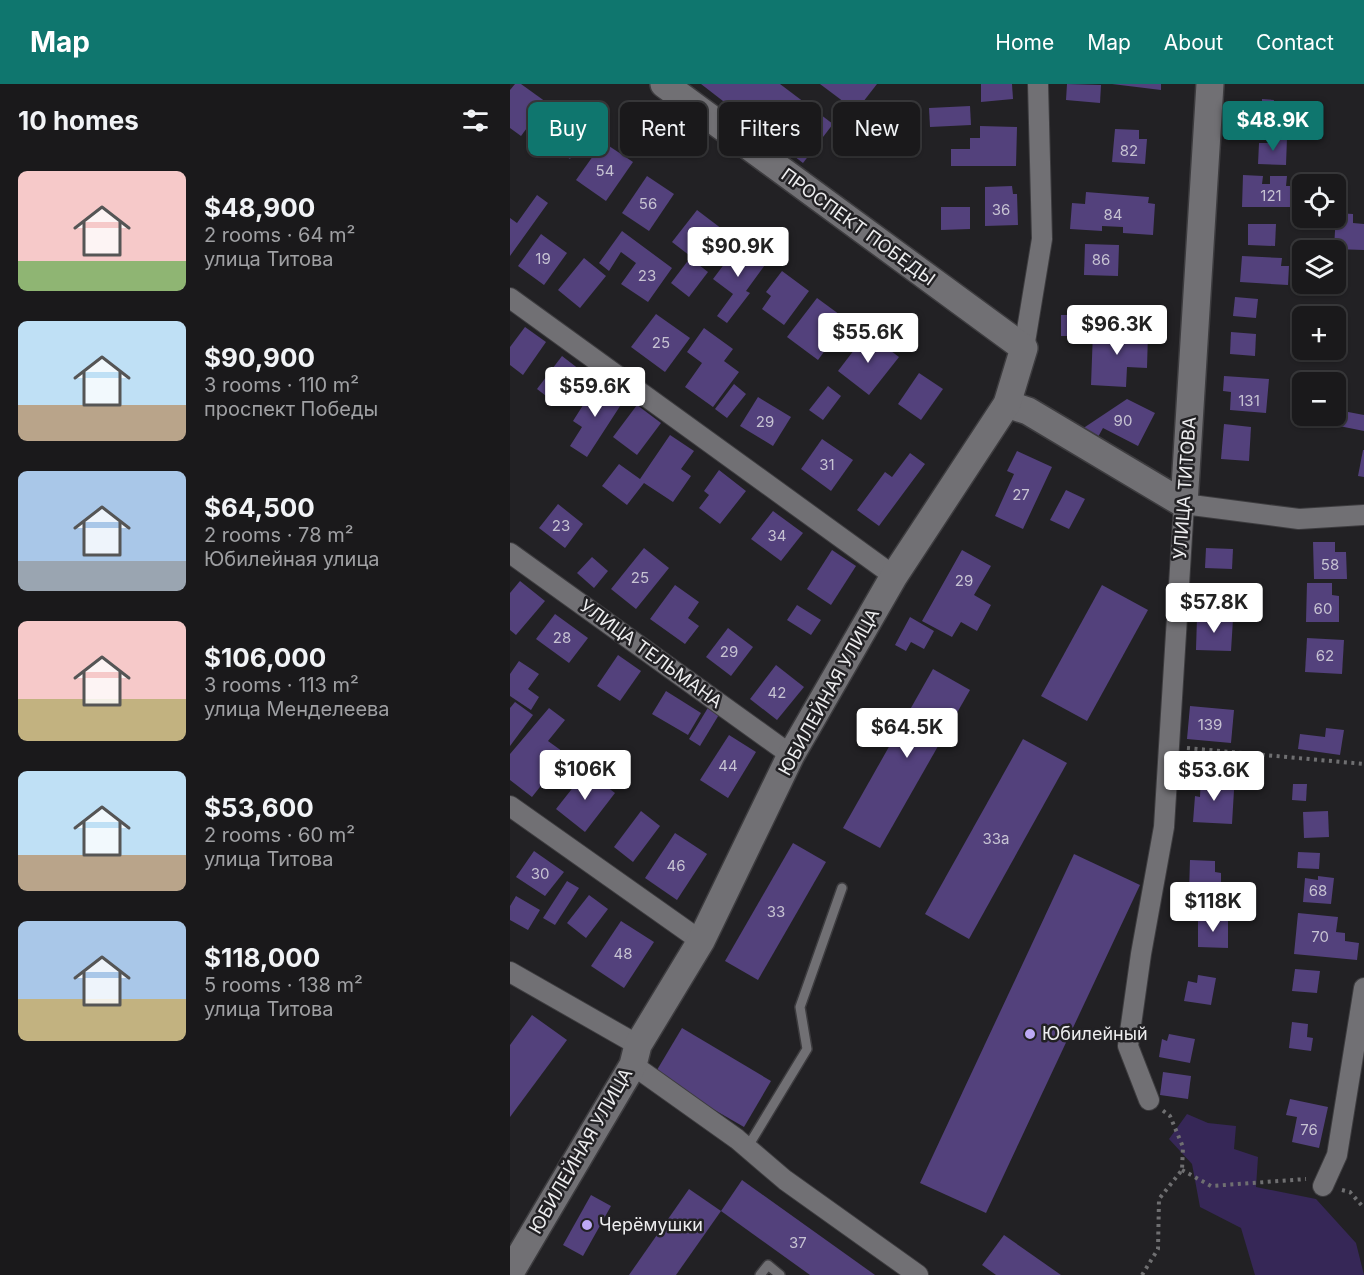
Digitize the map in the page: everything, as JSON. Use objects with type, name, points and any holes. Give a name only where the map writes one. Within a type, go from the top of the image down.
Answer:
[{"type":"street","name":"ПРОСПЕКТ ПОБЕДЫ","points":[[664,84],[1024,348]]},
{"type":"street","name":"ЮБИЛЕЙНАЯ УЛИЦА","points":[[510,1272],[701,940],[791,755],[894,576],[1007,404],[1024,348],[1042,239],[1038,84]]},
{"type":"street","name":"УЛИЦА ТИТОВА","points":[[1149,1100],[1128,1046],[1141,954],[1164,827],[1210,84]]},
{"type":"street","points":[[510,298],[894,576]]},
{"type":"street","points":[[1007,404],[1028,411],[1184,504],[1299,519],[1364,515]]},
{"type":"street","name":"УЛИЦА ТЕЛЬМАНА","points":[[510,553],[791,755]]},
{"type":"street","points":[[510,806],[701,940]]},
{"type":"street","points":[[511,976],[635,1055],[785,1180],[918,1275]]},
{"type":"street","points":[[1323,1186],[1337,1155],[1364,988]]},
{"type":"lane","points":[[747,1148],[807,1049],[800,1007],[842,888]]},
{"type":"lane","points":[[760,1275],[768,1265],[780,1275]]},
{"type":"path","points":[[1169,747],[1364,764]]},
{"type":"path","points":[[1142,1275],[1158,1249],[1159,1199],[1182,1170],[1183,1147],[1170,1116],[1149,1100]]},
{"type":"path","points":[[1182,1170],[1211,1186],[1305,1178],[1323,1186],[1350,1192],[1364,1208]]},
{"type":"shaded area","points":[[1187,1114],[1208,1123],[1236,1126],[1234,1149],[1258,1157],[1256,1187],[1316,1199],[1356,1243],[1364,1275],[1255,1275],[1241,1228],[1200,1207],[1192,1164],[1169,1139]]},
{"type":"building","points":[[515,84],[521,84],[546,102],[528,102],[528,126],[521,136],[510,128],[510,90]]},
{"type":"building","points":[[701,84],[780,84],[804,102],[724,102]]},
{"type":"building","points":[[820,84],[877,84],[863,102],[844,102]]},
{"type":"building","points":[[981,84],[1012,84],[1013,99],[981,102]]},
{"type":"building","points":[[1067,84],[1101,85],[1100,103],[1066,100]]},
{"type":"building","points":[[1112,84],[1161,84],[1161,90]]},
{"type":"building","points":[[1262,99],[1274,100],[1273,105],[1281,105],[1280,122],[1252,119],[1253,104],[1262,105]]},
{"type":"building","points":[[970,106],[971,125],[930,127],[929,108]]},
{"type":"building","points":[[821,115],[833,124],[821,140]]},
{"type":"building","points":[[980,126],[1017,127],[1016,166],[951,166],[951,149],[970,149],[970,138],[980,138]]},
{"type":"building","points":[[1115,129],[1139,130],[1139,139],[1147,139],[1145,164],[1112,162]]},
{"type":"building","points":[[1270,137],[1287,138],[1286,165],[1258,164],[1259,143],[1269,143]]},
{"type":"building","points":[[608,145],[620,153],[620,156],[633,162],[606,201],[576,180],[593,156],[608,156]]},
{"type":"building","points":[[794,156],[808,156],[803,163]]},
{"type":"building","points":[[1243,175],[1263,176],[1262,184],[1270,184],[1270,176],[1287,176],[1286,186],[1292,186],[1292,207],[1242,207]]},
{"type":"building","points":[[647,176],[674,194],[649,231],[622,213]]},
{"type":"building","points":[[1012,186],[1013,194],[1017,194],[1018,225],[985,226],[985,187]]},
{"type":"building","points":[[1086,192],[1149,197],[1148,203],[1155,204],[1153,235],[1123,233],[1123,227],[1102,226],[1102,231],[1070,229],[1072,203],[1085,204]]},
{"type":"building","points":[[537,195],[548,203],[510,256],[510,218],[517,223]]},
{"type":"building","points":[[941,207],[970,207],[970,229],[941,230]]},
{"type":"building","points":[[697,210],[722,229],[698,262],[672,242]]},
{"type":"building","points":[[1346,214],[1353,214],[1353,223],[1364,224],[1364,250],[1346,249],[1346,240],[1334,240],[1335,228],[1346,228]]},
{"type":"building","points":[[1248,224],[1276,224],[1275,246],[1248,245]]},
{"type":"building","points":[[622,231],[672,268],[648,302],[621,284],[636,263],[621,252],[609,271],[599,263]]},
{"type":"building","points":[[541,234],[567,253],[544,285],[518,266]]},
{"type":"building","points":[[740,243],[767,262],[746,291],[750,293],[727,323],[717,316],[733,294],[713,279]]},
{"type":"building","points":[[1085,244],[1119,245],[1118,276],[1084,275]]},
{"type":"building","points":[[1242,256],[1282,258],[1281,266],[1289,266],[1288,285],[1240,282]]},
{"type":"building","points":[[584,258],[606,276],[580,308],[558,290]]},
{"type":"building","points":[[690,258],[708,272],[689,297],[671,283]]},
{"type":"building","points":[[782,271],[809,291],[784,325],[762,309],[771,296],[766,292]]},
{"type":"building","points":[[1235,297],[1258,299],[1256,318],[1233,316]]},
{"type":"building","points":[[817,298],[847,320],[818,360],[787,337]]},
{"type":"building","points":[[656,314],[690,338],[665,372],[631,347]]},
{"type":"building","points":[[1061,315],[1084,315],[1084,336],[1061,336]]},
{"type":"building","points":[[525,327],[546,342],[523,375],[510,365],[510,347]]},
{"type":"building","points":[[704,328],[733,349],[724,361],[739,372],[713,407],[685,387],[702,363],[687,352]]},
{"type":"building","points":[[1093,331],[1148,333],[1147,368],[1127,367],[1126,387],[1091,385]]},
{"type":"building","points":[[1231,332],[1256,334],[1255,356],[1230,354]]},
{"type":"building","points":[[867,333],[899,357],[869,395],[838,371]]},
{"type":"building","points":[[562,356],[584,373],[559,406],[537,389]]},
{"type":"building","points":[[919,373],[943,389],[921,420],[898,404]]},
{"type":"building","points":[[1224,376],[1269,379],[1266,413],[1230,410],[1231,392],[1223,391]]},
{"type":"building","points":[[597,383],[624,400],[587,457],[570,446],[582,427],[573,421]]},
{"type":"building","points":[[734,384],[746,394],[727,418],[715,409]]},
{"type":"building","points":[[828,386],[841,396],[823,420],[809,410]]},
{"type":"building","points":[[758,397],[791,417],[773,446],[740,426]]},
{"type":"building","points":[[1127,399],[1155,413],[1138,446],[1103,428],[1098,437],[1082,429]]},
{"type":"building","points":[[637,405],[661,423],[637,455],[613,437]]},
{"type":"building","points":[[1346,412],[1364,415],[1364,431],[1339,426],[1346,426]]},
{"type":"building","points":[[1224,424],[1251,427],[1249,461],[1221,459]]},
{"type":"building","points":[[670,435],[694,451],[681,469],[691,476],[673,502],[644,483],[627,505],[602,486],[619,464],[640,479]]},
{"type":"building","points":[[822,439],[853,460],[831,491],[801,469]]},
{"type":"building","points":[[1364,450],[1364,477],[1358,476]]},
{"type":"building","points":[[1017,451],[1052,467],[1023,529],[995,516],[1014,474],[1007,471]]},
{"type":"building","points":[[910,453],[925,464],[879,526],[857,510],[885,472],[892,477]]},
{"type":"building","points":[[719,470],[746,491],[720,524],[699,508],[709,495],[704,491]]},
{"type":"building","points":[[1066,490],[1085,499],[1069,529],[1050,520]]},
{"type":"building","points":[[558,504],[583,524],[565,548],[539,528]]},
{"type":"building","points":[[773,511],[803,533],[781,561],[751,539]]},
{"type":"building","points":[[1313,542],[1335,542],[1335,552],[1346,552],[1347,579],[1314,579]]},
{"type":"building","points":[[644,548],[669,568],[636,609],[611,589]]},
{"type":"building","points":[[1206,548],[1233,549],[1232,569],[1205,568]]},
{"type":"building","points":[[832,550],[856,566],[831,605],[807,589]]},
{"type":"building","points":[[962,550],[991,566],[974,595],[991,605],[977,631],[961,622],[952,637],[922,621]]},
{"type":"building","points":[[592,557],[608,571],[594,588],[577,573]]},
{"type":"building","points":[[520,581],[545,601],[516,635],[510,630],[510,593]]},
{"type":"building","points":[[1307,583],[1332,583],[1332,595],[1339,596],[1339,622],[1306,622]]},
{"type":"building","points":[[675,585],[699,602],[688,618],[699,626],[685,644],[650,619]]},
{"type":"building","points":[[1102,585],[1148,610],[1087,721],[1041,696]]},
{"type":"building","points":[[797,605],[821,620],[811,635],[787,620]]},
{"type":"building","points":[[555,614],[588,638],[569,663],[536,639]]},
{"type":"building","points":[[910,617],[934,631],[924,649],[911,642],[906,651],[895,645]]},
{"type":"building","points":[[1197,617],[1233,619],[1231,651],[1196,650]]},
{"type":"building","points":[[728,628],[753,647],[731,676],[706,657]]},
{"type":"building","points":[[1307,638],[1344,640],[1342,674],[1305,672]]},
{"type":"building","points":[[618,655],[641,671],[620,701],[597,686]]},
{"type":"building","points":[[519,661],[539,674],[528,689],[539,697],[531,710],[510,696],[510,674]]},
{"type":"building","points":[[776,665],[804,687],[777,720],[750,699]]},
{"type":"building","points":[[933,669],[970,690],[880,848],[843,828]]},
{"type":"building","points":[[666,691],[701,713],[688,735],[652,714]]},
{"type":"building","points":[[515,702],[533,715],[510,746],[510,708]]},
{"type":"building","points":[[709,706],[720,713],[700,746],[689,739]]},
{"type":"building","points":[[1190,706],[1234,710],[1231,743],[1187,739]]},
{"type":"building","points":[[549,708],[565,720],[548,741],[566,754],[532,797],[510,780],[510,754]]},
{"type":"building","points":[[1326,728],[1344,730],[1340,755],[1298,749],[1300,734],[1325,737]]},
{"type":"building","points":[[729,735],[756,752],[728,798],[700,780]]},
{"type":"building","points":[[1023,739],[1067,763],[969,939],[925,914]]},
{"type":"building","points":[[586,771],[615,793],[585,832],[556,809]]},
{"type":"building","points":[[1201,776],[1227,777],[1226,790],[1234,790],[1232,824],[1193,822],[1195,796],[1200,797]]},
{"type":"building","points":[[1293,784],[1307,784],[1306,801],[1292,800]]},
{"type":"building","points":[[641,811],[660,826],[633,862],[614,847]]},
{"type":"building","points":[[1328,811],[1329,837],[1304,838],[1303,812]]},
{"type":"building","points":[[675,833],[707,854],[677,900],[645,878]]},
{"type":"building","points":[[793,843],[826,862],[758,980],[725,961]]},
{"type":"building","points":[[534,851],[564,872],[545,896],[516,877]]},
{"type":"building","points":[[1298,852],[1320,853],[1319,869],[1297,868]]},
{"type":"building","name":"Юбилейный","points":[[1074,854],[1140,885],[986,1213],[920,1183]]},
{"type":"building","points":[[1190,860],[1215,861],[1215,872],[1221,873],[1221,882],[1214,882],[1214,893],[1189,892]]},
{"type":"building","points":[[1318,876],[1334,878],[1331,904],[1303,902],[1305,878],[1318,880]]},
{"type":"building","points":[[567,881],[579,888],[555,925],[543,918]]},
{"type":"building","points":[[1219,887],[1243,889],[1241,909],[1217,907]]},
{"type":"building","points":[[589,895],[608,909],[586,938],[567,923]]},
{"type":"building","points":[[516,896],[540,910],[528,930],[510,920],[510,906]]},
{"type":"building","points":[[1298,913],[1338,917],[1336,932],[1345,933],[1345,941],[1359,943],[1357,960],[1294,954]]},
{"type":"building","points":[[1198,918],[1228,919],[1228,948],[1198,947]]},
{"type":"building","points":[[621,921],[654,942],[624,988],[591,966]]},
{"type":"building","points":[[1295,969],[1320,971],[1317,993],[1292,991]]},
{"type":"building","points":[[1198,975],[1216,978],[1211,1005],[1184,1001],[1188,981],[1197,983]]},
{"type":"building","points":[[532,1015],[567,1040],[510,1117],[510,1045]]},
{"type":"building","points":[[1292,1022],[1308,1024],[1307,1037],[1313,1038],[1311,1051],[1289,1048]]},
{"type":"building","points":[[682,1028],[771,1081],[744,1127],[654,1075]]},
{"type":"building","points":[[1169,1034],[1195,1039],[1190,1063],[1159,1057],[1162,1039],[1167,1041]]},
{"type":"building","points":[[1163,1072],[1191,1076],[1188,1099],[1160,1095]]},
{"type":"building","points":[[1290,1099],[1328,1107],[1319,1148],[1292,1142],[1297,1117],[1286,1115]]},
{"type":"building","points":[[742,1180],[875,1275],[810,1275],[721,1211]]},
{"type":"building","points":[[689,1189],[721,1211],[676,1275],[629,1275]]},
{"type":"building","name":"Черёмушки","points":[[591,1195],[611,1206],[583,1256],[563,1245]]},
{"type":"building","points":[[1004,1235],[1061,1275],[996,1275],[982,1265]]},
{"type":"place","name":"Юбилейный","points":[[1030,1034]]},
{"type":"place","name":"Черёмушки","points":[[587,1225]]}]
